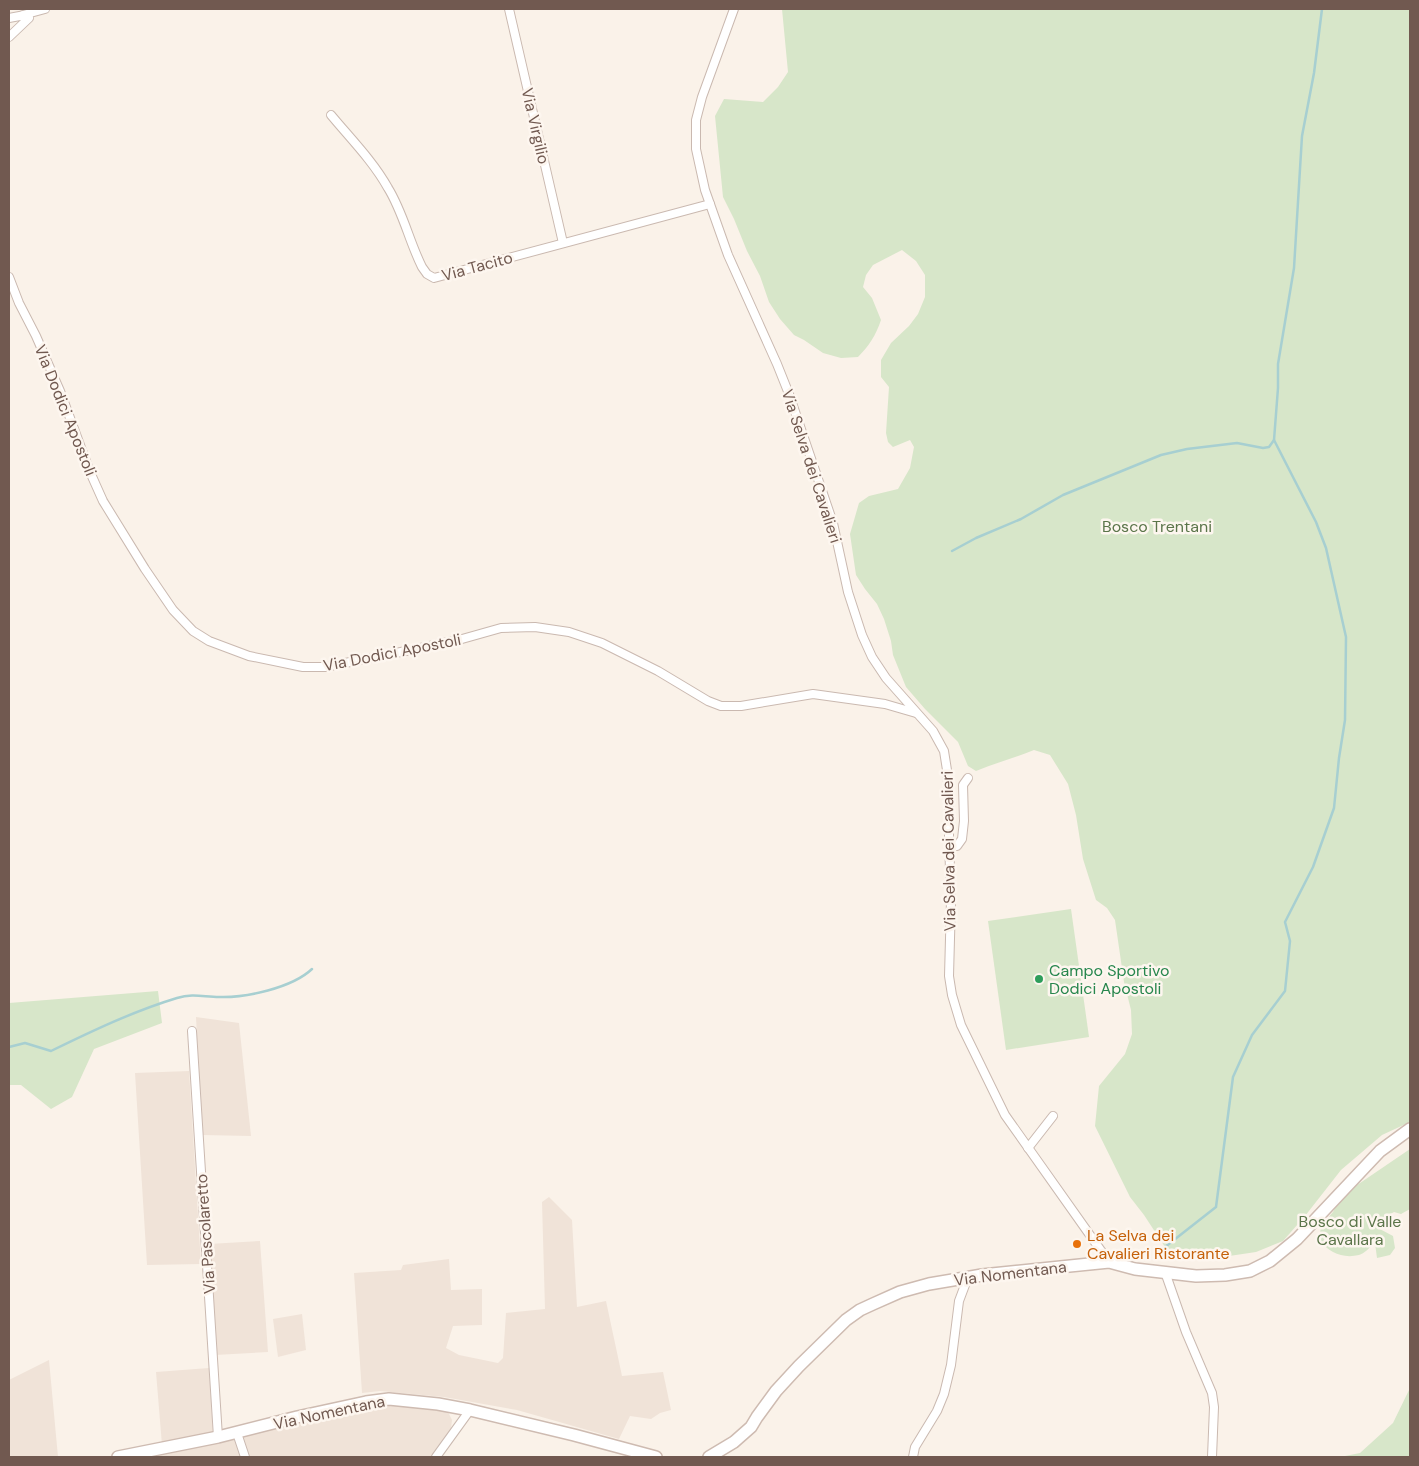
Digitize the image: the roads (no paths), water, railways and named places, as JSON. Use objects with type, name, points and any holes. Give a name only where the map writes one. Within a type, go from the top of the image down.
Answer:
[{"type":"main road","name":"Via Nomentana","points":[[709,1457],[734,1442],[751,1427],[776,1391],[788,1378],[838,1328],[860,1310],[900,1292],[929,1284],[982,1275],[1109,1262],[1135,1269],[1196,1276],[1225,1275],[1250,1271],[1265,1264],[1297,1239],[1380,1151],[1410,1129]]},
{"type":"main road","name":"Via Nomentana","points":[[118,1457],[237,1433],[297,1417],[382,1400],[438,1404],[470,1410],[656,1457]]},
{"type":"street","points":[[9,18],[45,9]]},
{"type":"street","name":"Via Virgilio","points":[[509,9],[563,243]]},
{"type":"street","name":"Via Selva dei Cavalieri","points":[[734,9],[702,97],[696,120],[695,138],[697,154],[710,204],[728,255],[789,394],[834,523],[848,592],[862,635],[882,673],[936,735],[944,751],[948,780],[951,901],[949,972],[952,995],[963,1030],[1009,1122],[1109,1262]]},
{"type":"street","points":[[9,37],[29,20],[28,16],[22,15]]},
{"type":"street","name":"Via Tacito","points":[[331,115],[389,188],[418,260],[424,272],[431,277],[438,277],[710,204]]},
{"type":"street","name":"Via Dodici Apostoli","points":[[9,277],[10,285],[50,367],[98,490],[107,507],[173,610],[191,629],[209,641],[249,656],[303,666],[325,667],[453,641],[491,630],[511,627],[535,627],[569,632],[602,643],[708,701],[721,706],[735,707],[814,694],[885,704],[918,714]]},
{"type":"street","points":[[949,844],[957,846],[962,839],[964,821],[963,785],[968,778]]},
{"type":"street","name":"Via Pascolaretto","points":[[192,1031],[218,1437]]},
{"type":"street","points":[[1028,1148],[1053,1116]]},
{"type":"street","points":[[1165,1272],[1186,1332],[1212,1393],[1214,1407],[1212,1457]]},
{"type":"street","points":[[913,1457],[915,1447],[937,1411],[944,1394],[953,1353],[959,1301],[968,1278]]},
{"type":"street","points":[[436,1457],[470,1410]]},
{"type":"street","points":[[237,1433],[245,1457]]},
{"type":"waterway","points":[[952,551],[976,538],[1021,519],[1063,495],[1161,455],[1187,449],[1237,443],[1263,448],[1269,447],[1274,440],[1278,364],[1294,268],[1302,136],[1314,73],[1322,9]]},
{"type":"waterway","points":[[1165,1247],[1216,1207],[1233,1077],[1252,1035],[1285,991],[1290,941],[1285,922],[1313,867],[1334,808],[1345,720],[1346,637],[1326,548],[1316,522],[1274,440]]},
{"type":"waterway","points":[[9,1047],[25,1043],[51,1051],[129,1015],[161,1003],[193,995],[230,997],[255,994],[293,982],[312,969]]},
{"type":"place","name":"Campo Sportivo Dodici Apostoli","points":[[1039,979]]},
{"type":"place","name":"La Selva dei Cavalieri Ristorante","points":[[1077,1244]]},
{"type":"park label","name":"Bosco Trentani","points":[[1157,526]]},
{"type":"park label","name":"Bosco di Valle Cavallara","points":[[1350,1230]]}]
